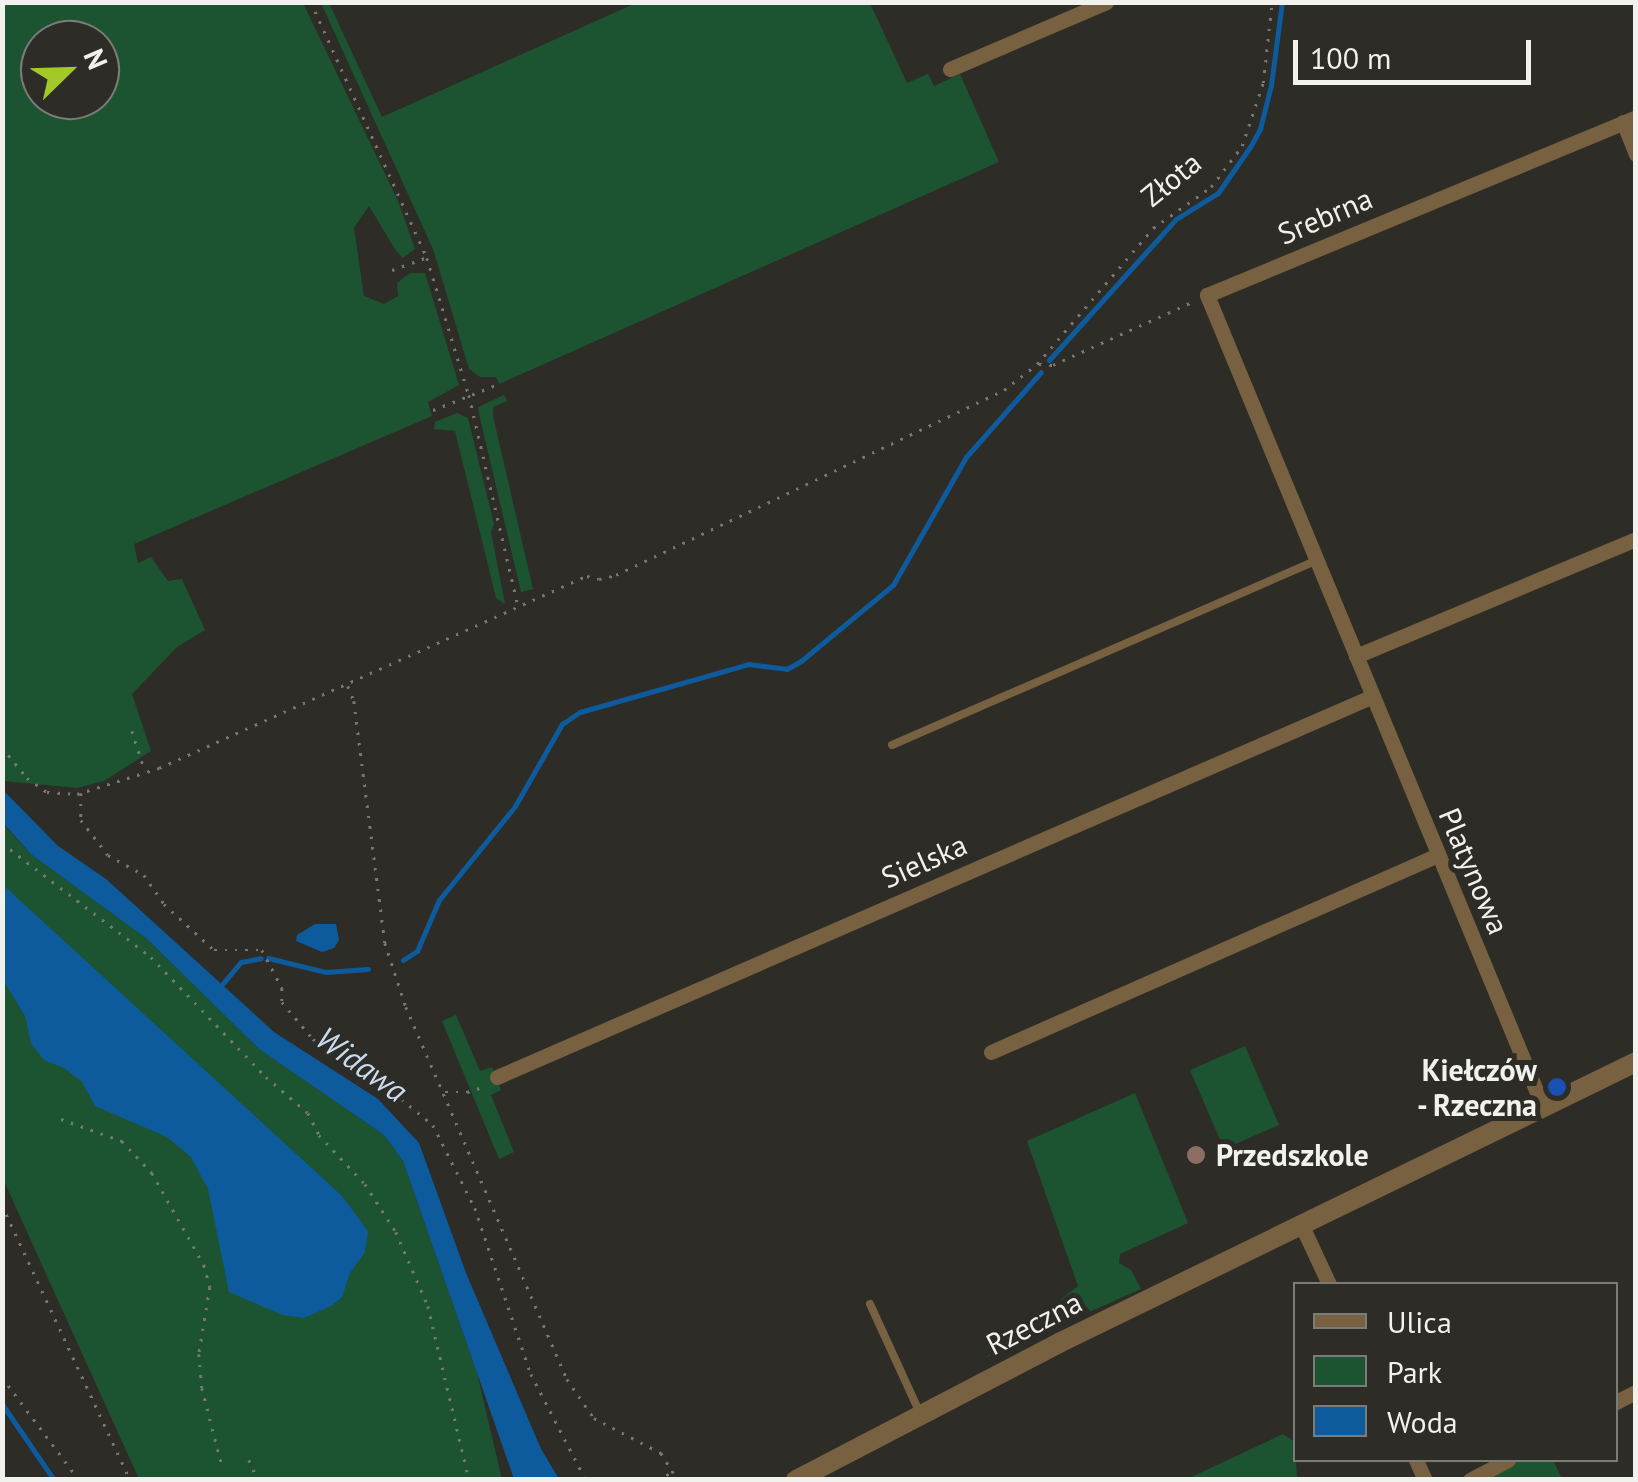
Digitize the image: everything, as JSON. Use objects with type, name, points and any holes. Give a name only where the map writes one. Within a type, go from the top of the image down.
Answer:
[{"type":"street","points":[[950,69],[1078,8],[1106,2]]},
{"type":"street","points":[[1629,119],[1636,154]]},
{"type":"street","name":"Srebrna","points":[[1207,295],[1629,119]]},
{"type":"street","name":"Platynowa","points":[[1207,295],[1543,1107]]},
{"type":"street","points":[[1356,656],[1636,539]]},
{"type":"street","name":"Sielska","points":[[498,1078],[1373,696]]},
{"type":"street","points":[[991,1052],[1438,856]]},
{"type":"street","name":"Rzeczna","points":[[796,1480],[1300,1224],[1636,1062]]},
{"type":"street","points":[[1300,1224],[1328,1282]]},
{"type":"street","points":[[1470,1480],[1504,1462]]},
{"type":"lane","points":[[892,745],[1316,560]]},
{"type":"lane","points":[[870,1304],[920,1415]]},
{"type":"path","points":[[311,2],[427,258],[469,396],[518,606]]},
{"type":"path","name":"Złota","points":[[1037,364],[1154,228],[1211,187],[1242,146],[1263,84],[1272,2]]},
{"type":"path","points":[[392,270],[427,258]]},
{"type":"path","points":[[2,747],[27,778],[46,792],[80,793],[144,772],[587,576],[599,579],[616,575],[1004,390],[1037,364],[1053,365],[1207,295]]},
{"type":"path","points":[[433,410],[496,385]]},
{"type":"path","points":[[348,683],[354,701],[384,943],[443,1092],[582,1405],[618,1432],[661,1452],[678,1480]]},
{"type":"path","points":[[132,732],[144,772]]},
{"type":"path","points":[[80,793],[81,820],[108,855],[144,875],[164,904],[214,950],[262,950],[294,1018],[341,1058],[357,1056],[378,1080],[433,1125],[461,1176],[531,1374],[586,1480]]},
{"type":"path","points":[[2,844],[151,957],[266,1076],[308,1113],[319,1135],[366,1184],[396,1232],[428,1306],[469,1480]]},
{"type":"path","points":[[443,1092],[467,1092],[498,1078]]},
{"type":"path","points":[[60,1119],[122,1142],[152,1174],[204,1265],[210,1287],[199,1354],[202,1388],[222,1466]]},
{"type":"path","points":[[2,1206],[130,1480]]},
{"type":"path","points":[[2,1376],[79,1480]]},
{"type":"path","points":[[250,1460],[258,1480]]},
{"type":"path","points":[[657,1480],[674,1471]]},
{"type":"green space","points":[[3,2],[303,3],[398,201],[415,249],[403,258],[369,206],[354,228],[364,296],[384,304],[398,296],[397,283],[410,273],[425,273],[459,385],[428,402],[432,416],[134,544],[138,563],[151,557],[168,581],[182,579],[205,630],[177,647],[132,694],[151,751],[104,781],[77,788],[3,781]]},
{"type":"green space","points":[[321,3],[329,3],[382,117],[636,3],[870,3],[907,83],[928,74],[934,86],[960,74],[999,162],[499,384],[496,377],[480,377],[469,369],[433,249]]},
{"type":"green space","points":[[504,395],[507,401],[493,407],[493,416],[533,589],[521,592],[478,407]]},
{"type":"green space","points":[[457,413],[468,418],[494,524],[491,532],[505,604],[496,598],[455,431],[434,429],[435,422]]},
{"type":"green space","points":[[2,823],[32,855],[147,939],[259,1049],[384,1135],[403,1161],[477,1373],[502,1479],[139,1479],[3,1179]]},
{"type":"green space","points":[[456,1015],[480,1071],[492,1067],[501,1090],[491,1095],[514,1152],[499,1159],[442,1021]]},
{"type":"green space","points":[[1245,1046],[1279,1125],[1224,1149],[1190,1070]]},
{"type":"green space","points":[[1135,1093],[1188,1223],[1120,1254],[1119,1263],[1131,1270],[1141,1289],[985,1358],[1078,1286],[1027,1141]]},
{"type":"green space","points":[[1283,1434],[1293,1441],[1297,1479],[1187,1479]]},
{"type":"green space","points":[[1514,1462],[1554,1462],[1562,1479],[1483,1480]]},
{"type":"water","points":[[3,790],[58,846],[106,879],[274,1032],[378,1099],[419,1143],[466,1273],[541,1449],[559,1479],[514,1479],[403,1161],[384,1135],[259,1049],[147,939],[32,855],[3,823]]},
{"type":"water","points":[[2,884],[342,1196],[368,1231],[365,1252],[350,1273],[342,1297],[331,1306],[304,1318],[283,1315],[229,1292],[208,1189],[191,1157],[167,1137],[95,1106],[82,1082],[64,1068],[44,1060],[31,1043],[25,1016],[3,980]]},
{"type":"water","points":[[315,924],[336,924],[339,940],[334,948],[322,952],[296,941],[297,935]]},
{"type":"waterway","points":[[1049,360],[1176,219],[1218,193],[1250,147],[1260,129],[1271,85],[1282,2]]},
{"type":"waterway","points":[[403,960],[417,951],[439,900],[515,806],[562,724],[580,712],[748,664],[787,669],[801,661],[893,585],[966,457],[1041,372]]},
{"type":"waterway","points":[[219,988],[241,962],[261,958]]},
{"type":"waterway","points":[[268,958],[326,972],[368,969]]},
{"type":"waterway","points":[[2,1404],[54,1480]]},
{"type":"place","name":"Kiełczów - Rzeczna","points":[[1557,1087]]},
{"type":"place","name":"Przedszkole","points":[[1196,1155]]},
{"type":"water label","name":"Widawa","points":[[362,1064]]}]
